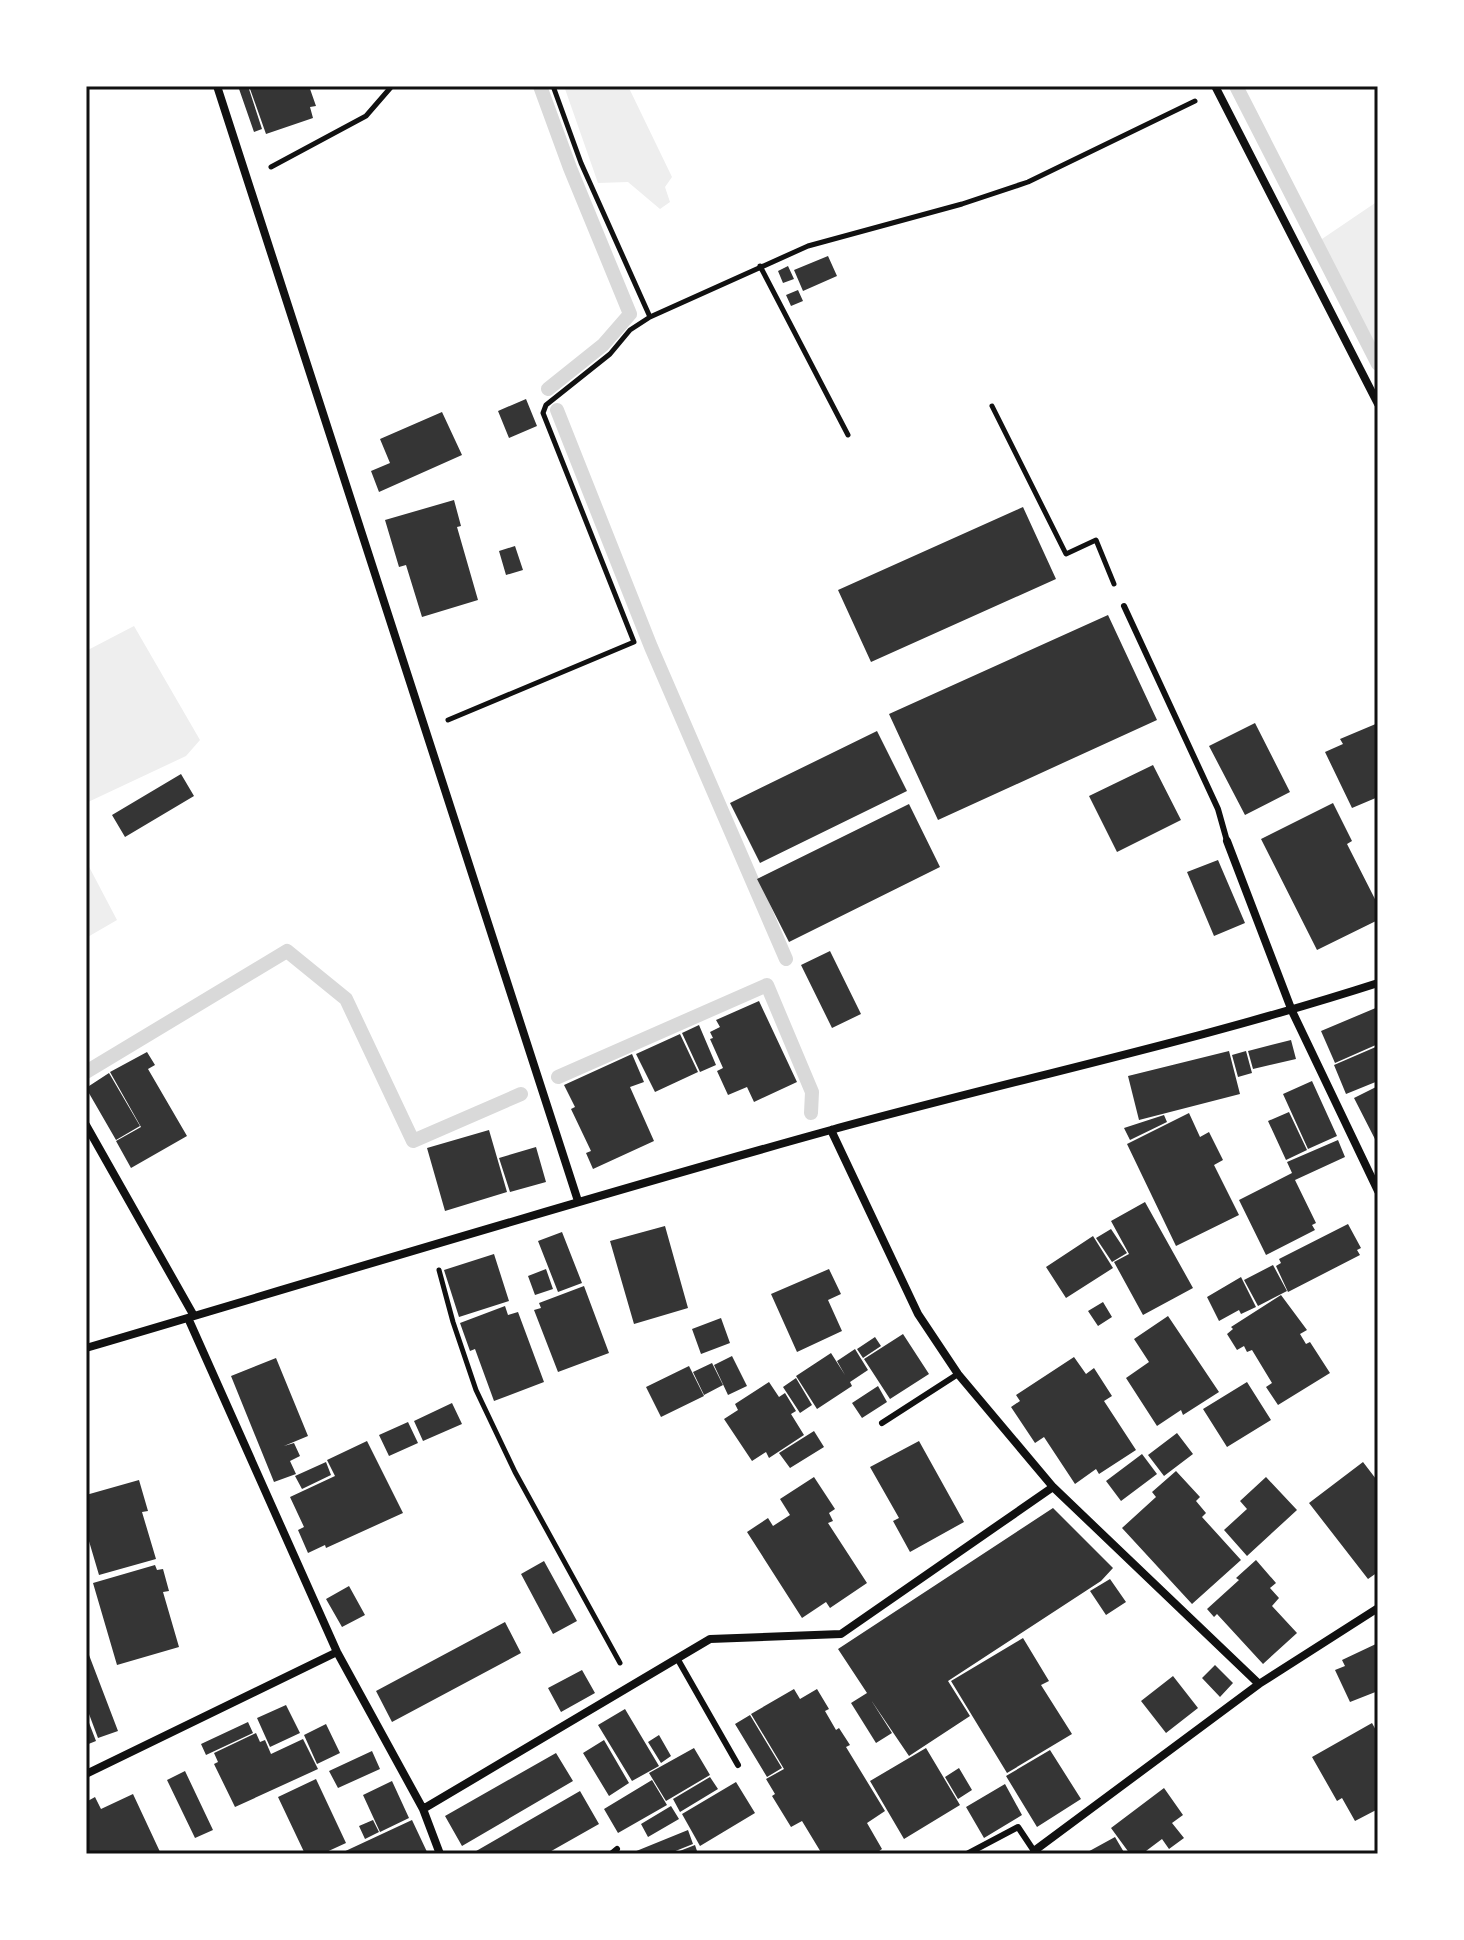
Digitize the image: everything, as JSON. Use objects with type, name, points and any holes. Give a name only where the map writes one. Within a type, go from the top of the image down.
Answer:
[{"type":"street","points":[[217,86],[578,1201]]},
{"type":"street","points":[[1216,88],[1378,404]]},
{"type":"street","points":[[1227,841],[1292,1011],[1378,1191]]},
{"type":"street","points":[[86,1348],[578,1201],[831,1130],[1292,1011],[1378,983]]},
{"type":"street","points":[[86,1125],[191,1317],[337,1652],[423,1809],[440,1854]]},
{"type":"street","points":[[831,1130],[918,1314],[958,1374],[1053,1487],[1259,1684]]},
{"type":"street","points":[[423,1809],[710,1639],[841,1634],[1053,1487]]},
{"type":"street","points":[[1034,1852],[1259,1684],[1378,1608]]},
{"type":"street","points":[[86,1774],[337,1652]]},
{"type":"lane","points":[[1124,606],[1218,809],[1227,841]]},
{"type":"lane","points":[[882,1423],[958,1374]]},
{"type":"lane","points":[[677,1658],[738,1765]]},
{"type":"lane","points":[[967,1854],[1018,1827],[1034,1852]]},
{"type":"path","points":[[247,180],[366,116],[392,86]]},
{"type":"path","points":[[553,86],[581,163],[650,317]]},
{"type":"path","points":[[425,729],[634,642],[543,413],[546,405],[610,354],[630,330],[650,317],[808,246],[962,204],[1028,182],[1216,88]]},
{"type":"path","points":[[760,266],[848,435]]},
{"type":"path","points":[[992,406],[1066,554],[1096,540],[1124,606]]},
{"type":"path","points":[[433,1245],[453,1322],[476,1390],[515,1472],[632,1685]]},
{"type":"shaded area","points":[[564,86],[628,86],[672,177],[665,187],[670,202],[660,209],[628,182],[598,183]]},
{"type":"shaded area","points":[[1378,201],[1378,351],[1319,241]]},
{"type":"shaded area","points":[[134,626],[200,740],[186,756],[86,803],[86,651]]},
{"type":"shaded area","points":[[86,861],[117,920],[86,938]]},
{"type":"building","points":[[238,86],[248,86],[262,129],[254,132]]},
{"type":"building","points":[[249,86],[309,86],[316,106],[310,107],[313,118],[266,134]]},
{"type":"building","points":[[828,256],[837,276],[803,291],[794,270]]},
{"type":"building","points":[[788,266],[794,279],[783,283],[778,271]]},
{"type":"building","points":[[798,290],[803,301],[791,306],[786,295]]},
{"type":"building","points":[[526,399],[537,426],[509,438],[498,411]]},
{"type":"building","points":[[442,412],[462,455],[379,492],[371,471],[390,463],[380,439]]},
{"type":"building","points":[[454,500],[461,526],[457,527],[478,600],[422,617],[406,565],[399,567],[385,520]]},
{"type":"building","points":[[1023,507],[1056,579],[871,662],[838,590]]},
{"type":"building","points":[[515,546],[523,570],[506,575],[499,551]]},
{"type":"building","points":[[1108,615],[1157,720],[938,820],[889,714]]},
{"type":"building","points":[[1255,723],[1290,792],[1245,815],[1209,746]]},
{"type":"building","points":[[1378,723],[1378,797],[1352,808],[1325,752],[1343,744],[1340,739]]},
{"type":"building","points":[[877,731],[907,791],[760,863],[730,803]]},
{"type":"building","points":[[1153,765],[1181,820],[1117,852],[1089,796]]},
{"type":"building","points":[[181,774],[194,796],[125,837],[112,815]]},
{"type":"building","points":[[1333,803],[1352,841],[1347,844],[1378,905],[1378,920],[1317,950],[1261,839]]},
{"type":"building","points":[[909,804],[940,867],[789,942],[757,879]]},
{"type":"building","points":[[1218,860],[1245,923],[1214,936],[1187,872]]},
{"type":"building","points":[[830,951],[861,1014],[832,1028],[801,965]]},
{"type":"building","points":[[759,1001],[797,1082],[754,1102],[747,1087],[728,1095],[717,1071],[723,1068],[710,1032],[720,1027],[716,1020]]},
{"type":"building","points":[[1378,1007],[1378,1044],[1335,1063],[1321,1031]]},
{"type":"building","points":[[699,1025],[716,1065],[700,1072],[682,1033]]},
{"type":"building","points":[[680,1034],[698,1072],[655,1092],[636,1054]]},
{"type":"building","points":[[1291,1040],[1296,1059],[1253,1069],[1248,1051]]},
{"type":"building","points":[[1378,1046],[1378,1081],[1346,1094],[1334,1065]]},
{"type":"building","points":[[1229,1051],[1240,1094],[1139,1120],[1128,1076]]},
{"type":"building","points":[[1246,1051],[1252,1073],[1238,1077],[1232,1055]]},
{"type":"building","points":[[147,1052],[155,1065],[148,1069],[187,1136],[131,1168],[116,1141],[141,1127],[110,1072]]},
{"type":"building","points":[[632,1054],[644,1082],[630,1087],[654,1141],[593,1169],[586,1153],[591,1151],[571,1109],[575,1107],[564,1085]]},
{"type":"building","points":[[109,1073],[140,1126],[116,1140],[86,1088]]},
{"type":"building","points":[[1312,1081],[1337,1136],[1308,1149],[1283,1094]]},
{"type":"building","points":[[1378,1086],[1378,1145],[1354,1098]]},
{"type":"building","points":[[1289,1112],[1307,1150],[1286,1160],[1268,1121]]},
{"type":"building","points":[[1189,1113],[1200,1137],[1209,1132],[1223,1160],[1214,1165],[1239,1215],[1176,1246],[1127,1144]]},
{"type":"building","points":[[1164,1115],[1167,1122],[1130,1140],[1124,1128]]},
{"type":"building","points":[[489,1130],[507,1192],[445,1211],[427,1148]]},
{"type":"building","points":[[1338,1140],[1345,1157],[1295,1180],[1316,1223],[1312,1225],[1315,1230],[1266,1255],[1239,1200],[1292,1173],[1287,1162]]},
{"type":"building","points":[[536,1147],[546,1182],[510,1192],[499,1158]]},
{"type":"building","points":[[1145,1202],[1193,1288],[1143,1315],[1114,1262],[1129,1254],[1111,1221]]},
{"type":"building","points":[[1348,1224],[1361,1248],[1357,1250],[1360,1255],[1288,1292],[1276,1266],[1281,1263],[1279,1259]]},
{"type":"building","points":[[665,1226],[688,1308],[634,1324],[610,1241]]},
{"type":"building","points":[[1111,1229],[1127,1253],[1112,1262],[1096,1238]]},
{"type":"building","points":[[562,1232],[582,1283],[558,1292],[538,1241]]},
{"type":"building","points":[[1093,1236],[1113,1268],[1066,1298],[1046,1267]]},
{"type":"building","points":[[494,1254],[509,1301],[459,1317],[444,1270]]},
{"type":"building","points":[[1273,1265],[1287,1291],[1258,1306],[1244,1280]]},
{"type":"building","points":[[546,1269],[553,1289],[535,1295],[528,1276]]},
{"type":"building","points":[[829,1269],[841,1294],[828,1300],[842,1331],[797,1352],[771,1294]]},
{"type":"building","points":[[1241,1277],[1256,1307],[1241,1314],[1239,1310],[1219,1321],[1207,1297]]},
{"type":"building","points":[[584,1286],[609,1353],[558,1372],[534,1310],[541,1308],[539,1303]]},
{"type":"building","points":[[1281,1295],[1307,1330],[1300,1334],[1306,1344],[1310,1342],[1330,1373],[1278,1405],[1266,1387],[1272,1383],[1252,1350],[1247,1352],[1244,1346],[1237,1350],[1227,1334],[1233,1329],[1231,1327]]},
{"type":"building","points":[[1103,1302],[1112,1317],[1098,1326],[1088,1311]]},
{"type":"building","points":[[505,1306],[508,1315],[518,1312],[544,1382],[494,1401],[475,1349],[470,1351],[460,1323]]},
{"type":"building","points":[[1168,1316],[1219,1392],[1183,1415],[1181,1410],[1157,1426],[1126,1378],[1149,1362],[1134,1339]]},
{"type":"building","points":[[721,1318],[730,1343],[701,1354],[692,1329]]},
{"type":"building","points":[[903,1334],[929,1374],[890,1399],[864,1359]]},
{"type":"building","points":[[875,1337],[881,1346],[863,1358],[857,1349]]},
{"type":"building","points":[[855,1349],[868,1370],[850,1382],[852,1386],[817,1409],[796,1376],[831,1353],[845,1375],[837,1361]]},
{"type":"building","points":[[732,1356],[747,1386],[728,1395],[714,1365]]},
{"type":"building","points":[[1074,1357],[1086,1374],[1094,1368],[1112,1396],[1104,1401],[1136,1450],[1099,1474],[1096,1469],[1075,1484],[1044,1437],[1035,1443],[1011,1407],[1020,1401],[1016,1395]]},
{"type":"building","points":[[276,1358],[308,1436],[284,1446],[294,1443],[300,1456],[290,1461],[296,1474],[274,1482],[231,1376]]},
{"type":"building","points":[[712,1363],[723,1385],[704,1395],[693,1372]]},
{"type":"building","points":[[689,1366],[704,1396],[661,1417],[646,1387]]},
{"type":"building","points":[[796,1378],[812,1405],[800,1413],[783,1387]]},
{"type":"building","points":[[769,1382],[779,1397],[785,1393],[796,1411],[791,1414],[804,1435],[769,1458],[766,1452],[752,1461],[724,1419],[738,1410],[735,1404]]},
{"type":"building","points":[[1247,1382],[1271,1420],[1227,1447],[1203,1409]]},
{"type":"building","points":[[878,1386],[887,1402],[862,1418],[852,1403]]},
{"type":"building","points":[[452,1403],[462,1424],[423,1441],[414,1421]]},
{"type":"building","points":[[408,1422],[418,1443],[389,1456],[379,1435]]},
{"type":"building","points":[[814,1431],[824,1447],[790,1468],[779,1453]]},
{"type":"building","points":[[1177,1433],[1193,1454],[1164,1476],[1148,1455]]},
{"type":"building","points":[[367,1441],[403,1513],[308,1553],[298,1530],[304,1527],[290,1497],[335,1476],[327,1460]]},
{"type":"building","points":[[919,1441],[964,1522],[910,1552],[893,1521],[899,1518],[870,1467]]},
{"type":"building","points":[[1142,1454],[1157,1474],[1121,1501],[1106,1481]]},
{"type":"building","points":[[326,1462],[331,1475],[302,1489],[295,1476]]},
{"type":"building","points":[[1363,1462],[1376,1479],[1378,1477],[1378,1572],[1368,1579],[1309,1503]]},
{"type":"building","points":[[1176,1471],[1200,1497],[1196,1501],[1206,1513],[1202,1517],[1241,1560],[1192,1604],[1122,1528],[1156,1497],[1152,1492]]},
{"type":"building","points":[[814,1477],[835,1509],[829,1513],[833,1521],[828,1523],[867,1583],[830,1608],[826,1602],[802,1618],[747,1532],[768,1518],[773,1526],[790,1515],[780,1499]]},
{"type":"building","points":[[1266,1477],[1297,1510],[1247,1556],[1224,1530],[1247,1509],[1240,1501]]},
{"type":"building","points":[[139,1480],[148,1511],[142,1512],[156,1559],[99,1575],[86,1531],[86,1495]]},
{"type":"building","points":[[1053,1508],[1113,1568],[1101,1581],[948,1681],[970,1716],[909,1756],[871,1700],[892,1733],[876,1743],[851,1703],[867,1693],[838,1649]]},
{"type":"building","points":[[1256,1560],[1276,1583],[1270,1588],[1279,1598],[1272,1606],[1297,1633],[1263,1664],[1217,1614],[1214,1617],[1207,1609]]},
{"type":"building","points":[[544,1561],[577,1621],[553,1634],[521,1574]]},
{"type":"building","points":[[155,1565],[157,1570],[163,1569],[169,1591],[163,1592],[179,1647],[117,1665],[93,1583]]},
{"type":"building","points":[[1110,1579],[1126,1602],[1106,1615],[1090,1591]]},
{"type":"building","points":[[349,1586],[365,1615],[342,1627],[326,1599]]},
{"type":"building","points":[[505,1622],[521,1653],[392,1722],[376,1691]]},
{"type":"building","points":[[1023,1638],[1049,1681],[1041,1685],[1072,1734],[1007,1773],[951,1681]]},
{"type":"building","points":[[1378,1643],[1378,1691],[1350,1702],[1335,1670],[1345,1666],[1342,1660]]},
{"type":"building","points":[[89,1655],[118,1731],[98,1738],[86,1706],[86,1656]]},
{"type":"building","points":[[1215,1665],[1233,1683],[1220,1697],[1202,1678]]},
{"type":"building","points":[[582,1670],[595,1693],[561,1712],[548,1688]]},
{"type":"building","points":[[1173,1676],[1198,1708],[1166,1733],[1141,1701]]},
{"type":"building","points":[[794,1689],[800,1699],[817,1689],[829,1709],[825,1711],[850,1745],[846,1747],[885,1811],[867,1823],[882,1849],[875,1854],[822,1854],[802,1821],[791,1827],[772,1796],[775,1794],[766,1779],[784,1769],[751,1714]]},
{"type":"building","points":[[286,1705],[300,1733],[270,1747],[257,1718]]},
{"type":"building","points":[[625,1709],[659,1766],[632,1781],[598,1725]]},
{"type":"building","points":[[86,1715],[96,1741],[86,1745]]},
{"type":"building","points":[[750,1715],[782,1768],[767,1777],[735,1724]]},
{"type":"building","points":[[248,1722],[253,1733],[206,1755],[201,1744]]},
{"type":"building","points":[[1372,1723],[1378,1734],[1378,1809],[1355,1821],[1342,1798],[1337,1801],[1312,1757]]},
{"type":"building","points":[[326,1724],[340,1753],[317,1764],[304,1735]]},
{"type":"building","points":[[256,1733],[260,1742],[265,1740],[271,1754],[303,1739],[318,1769],[235,1807],[214,1764],[218,1762],[214,1753]]},
{"type":"building","points":[[659,1735],[671,1756],[661,1763],[648,1742]]},
{"type":"building","points":[[604,1740],[629,1783],[609,1796],[583,1753]]},
{"type":"building","points":[[694,1748],[710,1775],[666,1801],[649,1773]]},
{"type":"building","points":[[926,1748],[960,1805],[904,1839],[870,1781]]},
{"type":"building","points":[[1050,1750],[1081,1799],[1037,1827],[1006,1776]]},
{"type":"building","points":[[372,1751],[380,1769],[338,1788],[329,1771]]},
{"type":"building","points":[[556,1753],[573,1781],[462,1846],[445,1816]]},
{"type":"building","points":[[959,1768],[972,1790],[958,1799],[945,1777]]},
{"type":"building","points":[[185,1771],[213,1830],[195,1838],[167,1780]]},
{"type":"building","points":[[710,1777],[718,1789],[680,1812],[673,1799]]},
{"type":"building","points":[[316,1779],[346,1843],[322,1854],[305,1854],[278,1797]]},
{"type":"building","points":[[652,1780],[667,1805],[618,1833],[604,1809]]},
{"type":"building","points":[[392,1781],[409,1818],[380,1832],[363,1795]]},
{"type":"building","points":[[736,1782],[755,1813],[700,1846],[682,1814]]},
{"type":"building","points":[[1005,1784],[1022,1815],[984,1838],[966,1807]]},
{"type":"building","points":[[1164,1788],[1183,1815],[1172,1823],[1184,1838],[1169,1849],[1162,1839],[1142,1854],[1130,1854],[1111,1828]]},
{"type":"building","points":[[580,1791],[599,1824],[546,1854],[471,1854]]},
{"type":"building","points":[[133,1794],[161,1854],[87,1854],[86,1802],[95,1797],[101,1809]]},
{"type":"building","points":[[671,1806],[679,1819],[648,1837],[641,1824]]},
{"type":"building","points":[[373,1820],[379,1832],[365,1839],[359,1826]]},
{"type":"building","points":[[412,1820],[428,1854],[339,1854]]},
{"type":"building","points":[[688,1830],[693,1844],[668,1854],[629,1854]]},
{"type":"building","points":[[1115,1837],[1125,1854],[1084,1854]]},
{"type":"building","points":[[695,1845],[698,1854],[672,1854]]},
{"type":"waterway","points":[[540,86],[630,314],[603,345],[548,389]]},
{"type":"waterway","points":[[1236,86],[1378,364]]},
{"type":"waterway","points":[[557,410],[651,647],[786,959]]},
{"type":"waterway","points":[[86,1072],[287,951],[346,999],[413,1141],[521,1094]]},
{"type":"waterway","points":[[558,1077],[767,985],[812,1092],[811,1113]]}]
